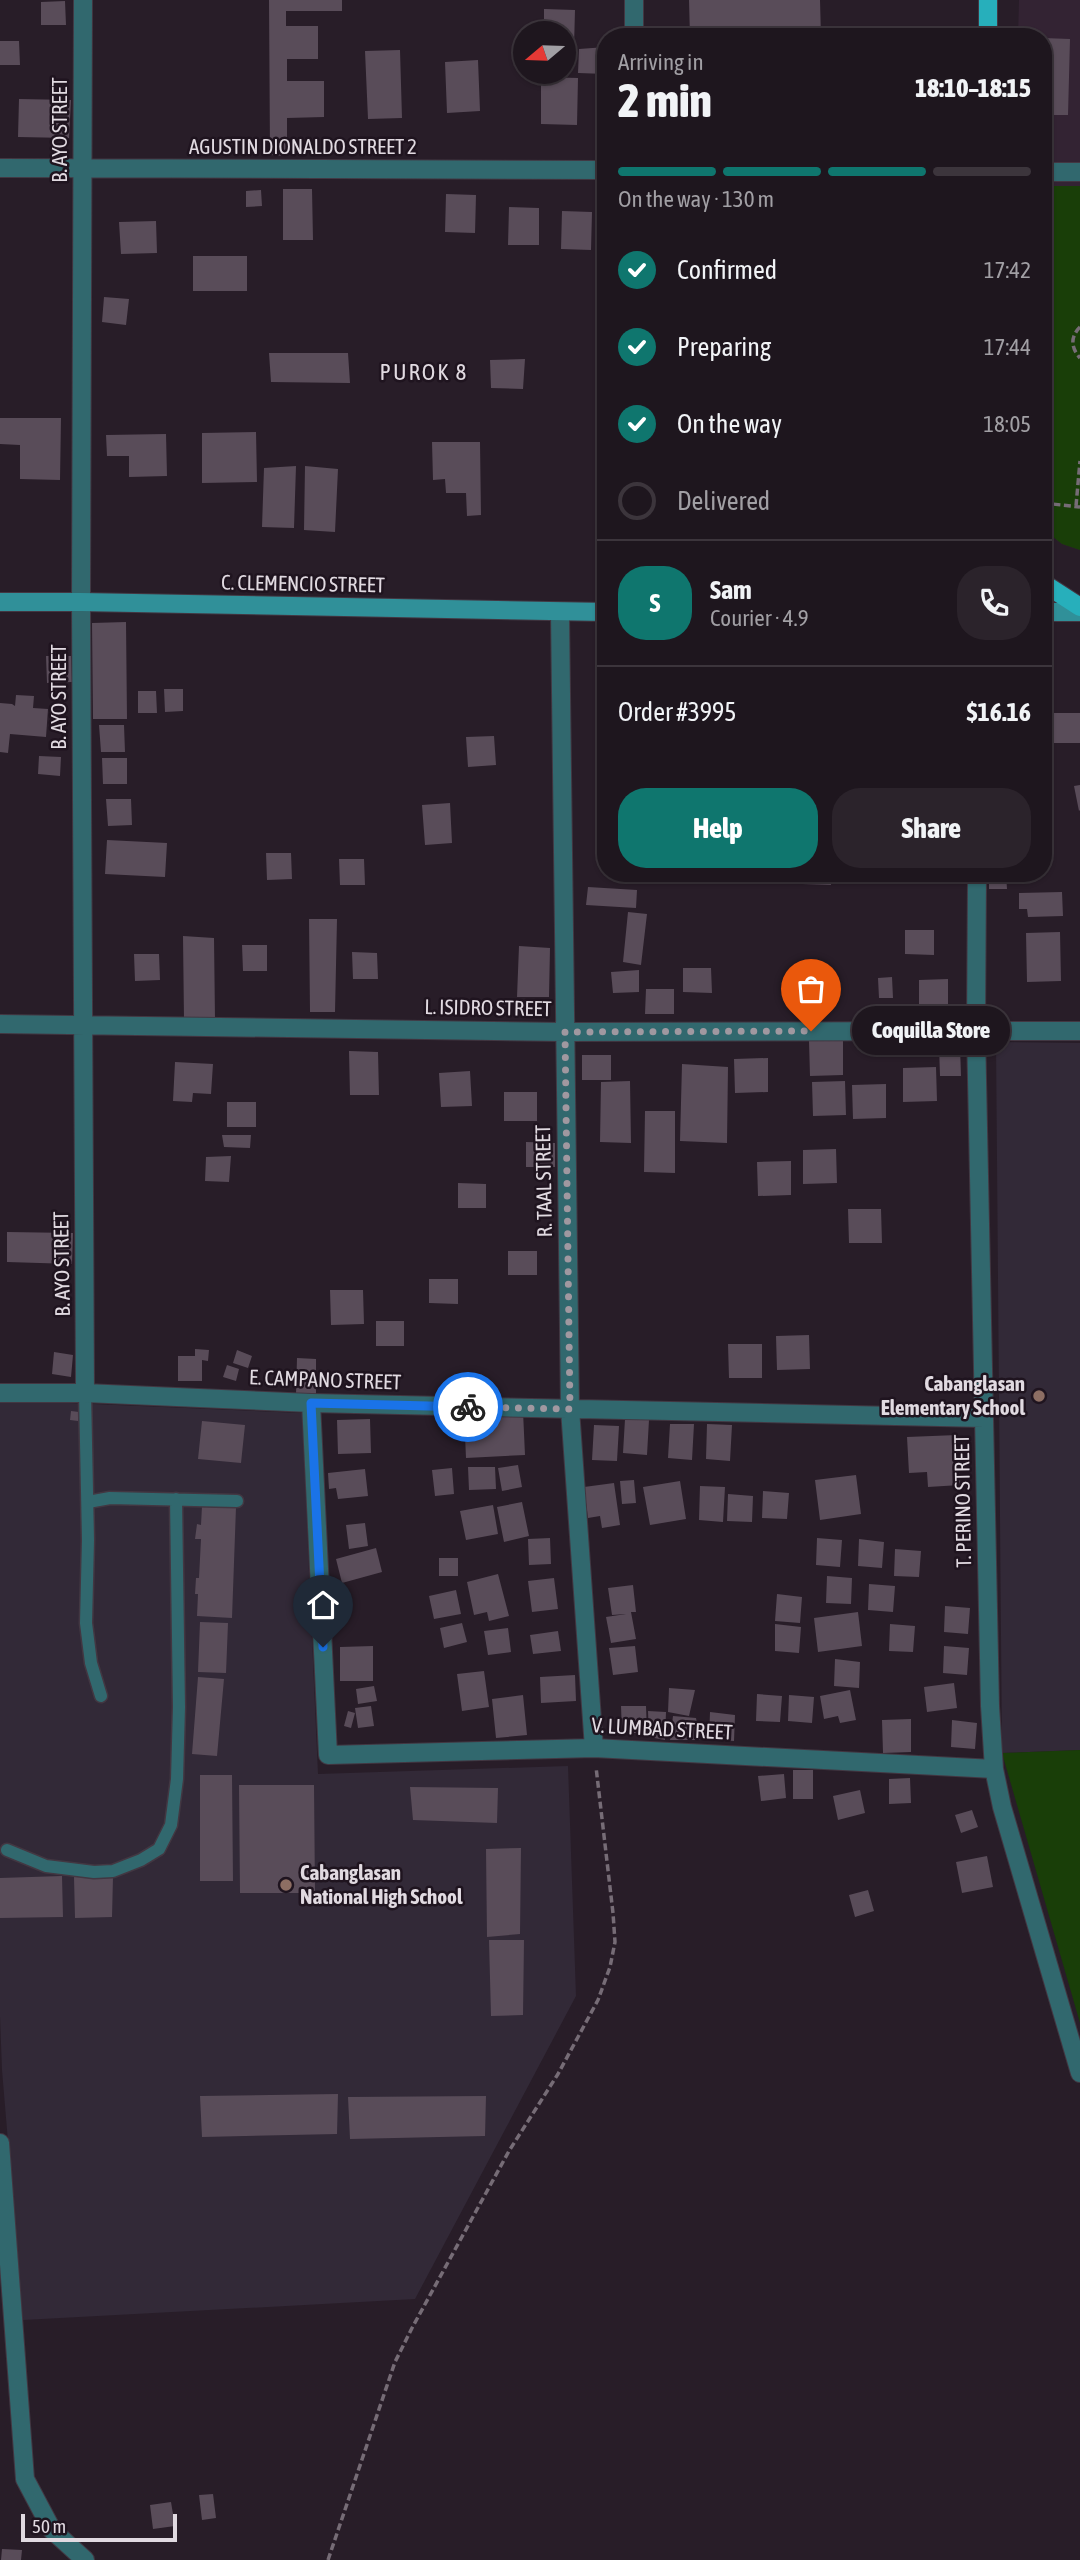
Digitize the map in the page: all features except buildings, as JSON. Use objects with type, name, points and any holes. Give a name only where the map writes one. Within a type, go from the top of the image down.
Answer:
[{"type":"main road","points":[[988,0],[988,28]]},
{"type":"main road","points":[[1052,589],[1080,607]]},
{"type":"street","name":"B. AYO STREET","points":[[83,0],[81,602],[86,1394]]},
{"type":"street","points":[[634,0],[634,28]]},
{"type":"street","name":"AGUSTIN DIONALDO STREET 2","points":[[0,168],[597,170]]},
{"type":"street","points":[[1052,172],[1080,172]]},
{"type":"street","name":"C. CLEMENCIO STREET","points":[[0,603],[81,602],[597,612]]},
{"type":"street","points":[[1052,612],[1080,612]]},
{"type":"street","name":"R. TAAL STREET","points":[[560,613],[570,1409],[594,1748]]},
{"type":"street","name":"T. PERINO STREET","points":[[977,882],[976,1031],[990,1706],[994,1769],[1014,1851],[1080,2073]]},
{"type":"street","name":"L. ISIDRO STREET","points":[[0,1024],[565,1032],[1080,1031]]},
{"type":"street","name":"E. CAMPANO STREET","points":[[0,1393],[984,1418]]},
{"type":"street","name":"V. LUMBAD STREET","points":[[311,1403],[328,1755],[594,1748],[994,1769]]},
{"type":"street","points":[[0,2143],[25,2479],[52,2530],[85,2560]]},
{"type":"lane","points":[[86,1394],[86,1623],[91,1662],[101,1696]]},
{"type":"lane","points":[[88,1502],[110,1498],[237,1501]]},
{"type":"lane","points":[[7,1850],[46,1866],[94,1872],[113,1871],[141,1860],[159,1849],[171,1825],[177,1779],[179,1707],[176,1499]]},
{"type":"path","points":[[1080,327],[1073,337],[1072,345],[1080,358]]},
{"type":"path","points":[[1052,504],[1078,506],[1080,461]]},
{"type":"path","points":[[328,2560],[401,2351],[503,2161],[558,2074],[598,2000],[610,1967],[615,1942],[614,1913],[594,1748]]},
{"type":"shaded area","points":[[1019,0],[1080,0],[1080,550],[1062,544],[1052,536],[1052,28],[1018,28]]},
{"type":"shaded area","name":"Cabanglasan Elementary School","points":[[996,1042],[1080,1043],[1080,1750],[1002,1753]]},
{"type":"shaded area","name":"Cabanglasan National High School","points":[[0,1400],[302,1413],[318,1774],[568,1766],[576,1996],[415,2299],[23,2320],[0,2016]]},
{"type":"green space","points":[[1052,186],[1080,186],[1080,550],[1062,544],[1052,536]]},
{"type":"green space","points":[[1080,1750],[1080,2023],[1002,1753]]},
{"type":"way so far","points":[[468,1407],[570,1409],[565,1032],[811,1031]]},
{"type":"place","name":"Coquilla Store","points":[[811,1031]]},
{"type":"place","name":"Cabanglasan Elementary School","points":[[1039,1396]]},
{"type":"place","name":"Cabanglasan National High School","points":[[286,1885]]},
{"type":"district","name":"PUROK 8","points":[[424,372]]},
{"type":"route","points":[[323,1647],[311,1403],[468,1407]]}]
